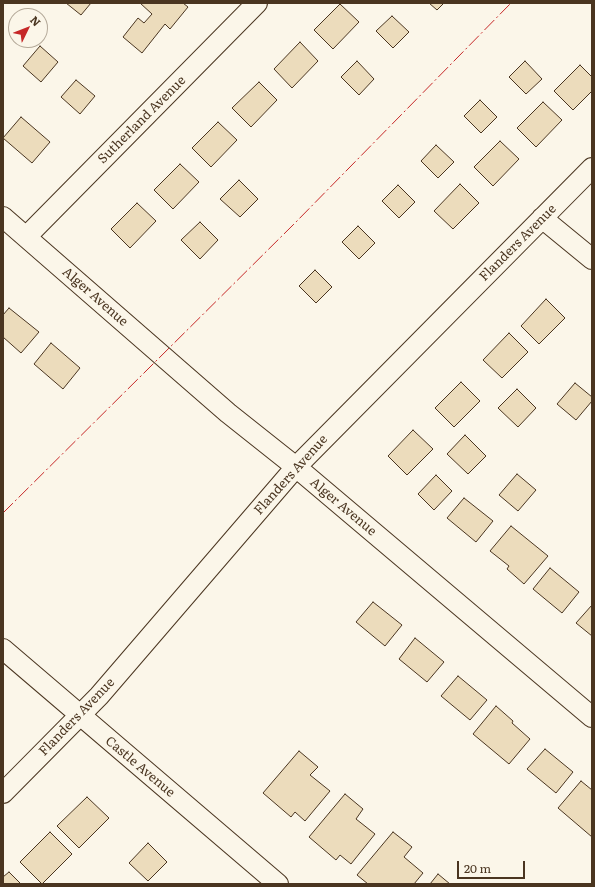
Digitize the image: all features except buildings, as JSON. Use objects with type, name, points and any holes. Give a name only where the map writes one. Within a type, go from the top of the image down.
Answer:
[{"type":"street","name":"Sutherland Avenue","points":[[26,237],[257,3]]},
{"type":"street","name":"Flanders Avenue","points":[[3,793],[80,716],[296,467],[592,168]]},
{"type":"street","name":"Alger Avenue","points":[[3,217],[228,413],[296,467],[592,717]]},
{"type":"street","points":[[542,218],[592,260]]},
{"type":"street","name":"Castle Avenue","points":[[3,649],[278,884]]},
{"type":"power","points":[[3,513],[295,223],[511,3]]}]
